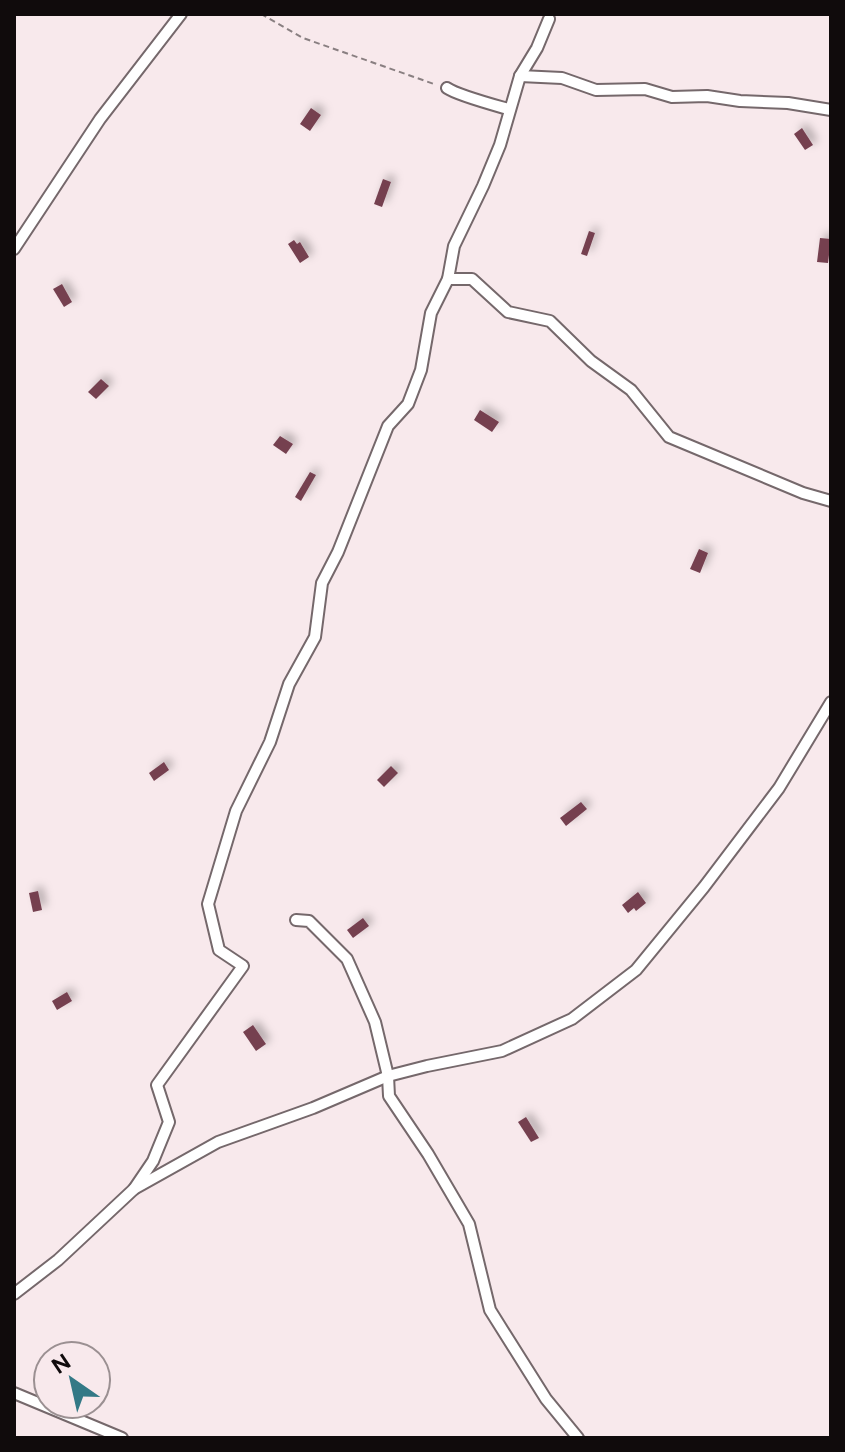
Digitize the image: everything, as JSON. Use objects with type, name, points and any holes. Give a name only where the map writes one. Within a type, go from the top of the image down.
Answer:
[{"type":"street","points":[[14,249],[100,119],[181,14]]},
{"type":"street","points":[[14,1294],[58,1260],[134,1189],[153,1161],[169,1122],[157,1085],[243,966],[219,950],[208,904],[236,811],[270,742],[289,684],[315,637],[322,583],[338,552],[388,426],[408,404],[421,370],[431,313],[448,279],[454,246],[500,145],[520,76],[537,48],[549,19]]},
{"type":"street","points":[[520,76],[562,78],[596,90],[645,89],[672,97],[707,96],[831,110]]},
{"type":"street","points":[[447,88],[455,94],[508,109]]},
{"type":"street","points":[[448,279],[472,279],[508,312],[550,321],[591,361],[631,390],[669,437],[803,493],[831,501]]},
{"type":"street","points":[[134,1189],[218,1142],[313,1108],[388,1076],[502,1051],[572,1019],[636,970],[704,887],[779,788],[831,702]]},
{"type":"street","points":[[296,920],[309,921],[347,959],[375,1022],[388,1076],[389,1096],[469,1224],[490,1310],[546,1399],[578,1438]]},
{"type":"street","points":[[14,1393],[122,1438]]},
{"type":"path","points":[[261,14],[303,38],[447,88]]},
{"type":"building","points":[[311,108],[321,115],[310,131],[300,124]]},
{"type":"building","points":[[802,128],[813,145],[805,150],[794,134]]},
{"type":"building","points":[[383,179],[391,182],[382,207],[374,204]]},
{"type":"building","points":[[589,231],[595,233],[587,256],[581,254]]},
{"type":"building","points":[[820,238],[831,239],[828,263],[817,262]]},
{"type":"building","points":[[294,240],[297,244],[300,242],[309,257],[300,263],[288,244]]},
{"type":"building","points":[[62,284],[72,302],[64,307],[53,289]]},
{"type":"building","points":[[101,379],[109,386],[96,399],[88,392]]},
{"type":"building","points":[[480,410],[499,422],[492,432],[474,420]]},
{"type":"building","points":[[280,436],[293,444],[286,454],[273,445]]},
{"type":"building","points":[[310,472],[316,475],[301,501],[295,497]]},
{"type":"building","points":[[699,549],[708,553],[700,573],[690,569]]},
{"type":"building","points":[[164,762],[169,770],[154,781],[149,773]]},
{"type":"building","points":[[391,766],[398,773],[384,787],[377,780]]},
{"type":"building","points":[[581,802],[587,809],[566,826],[560,818]]},
{"type":"building","points":[[38,891],[42,910],[33,912],[29,893]]},
{"type":"building","points":[[638,892],[646,903],[628,913],[622,905]]},
{"type":"building","points":[[363,918],[369,926],[353,938],[347,930]]},
{"type":"building","points":[[67,992],[72,1001],[57,1010],[52,1001]]},
{"type":"building","points":[[253,1025],[266,1044],[256,1051],[243,1032]]},
{"type":"building","points":[[526,1117],[539,1138],[531,1142],[518,1122]]}]
